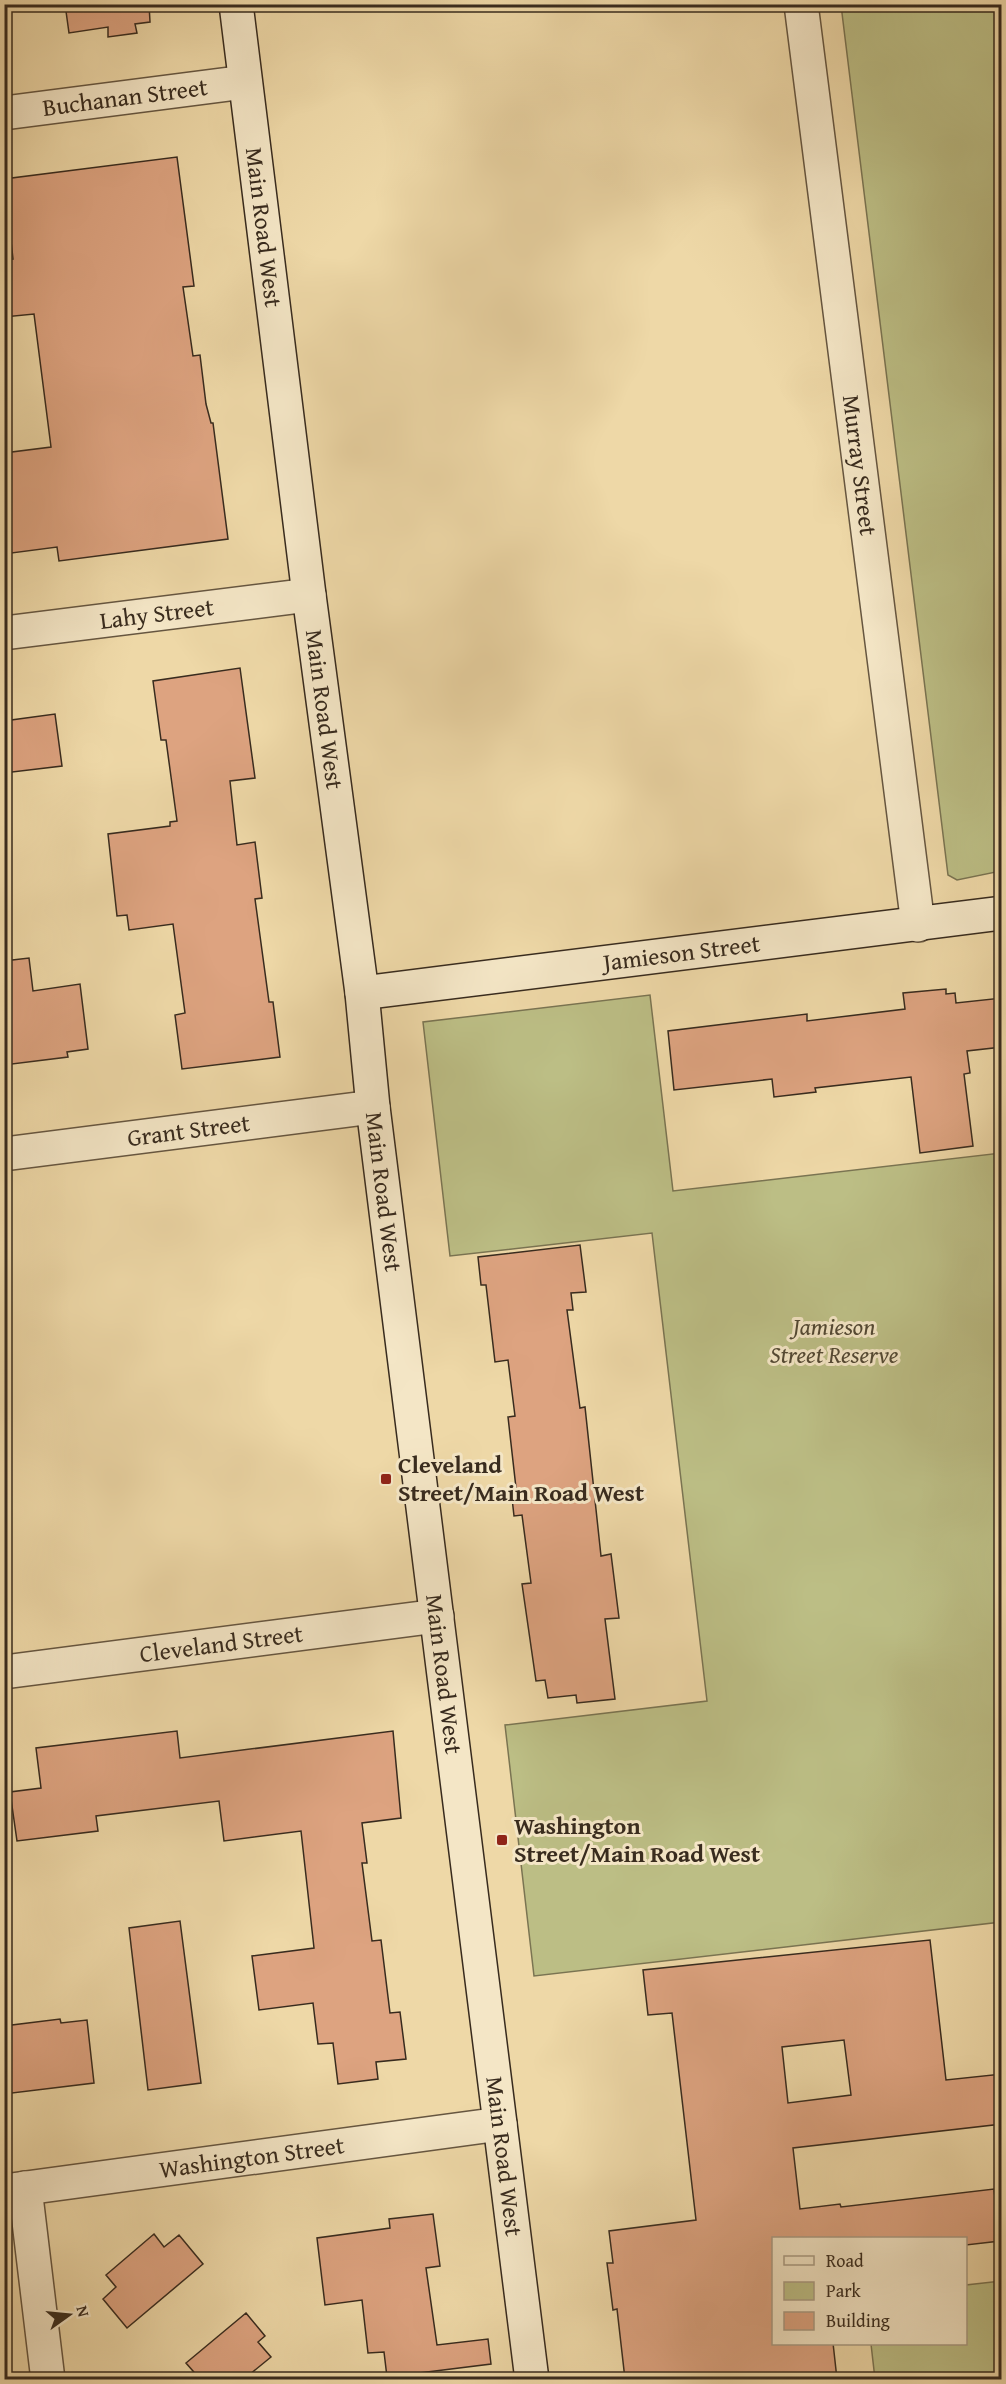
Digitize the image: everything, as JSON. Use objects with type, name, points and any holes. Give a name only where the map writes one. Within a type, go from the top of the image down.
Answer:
[{"type":"street","name":"Main Road West","points":[[236,4],[309,595],[362,993],[373,1107],[532,2379]]},
{"type":"street","name":"Murray Street","points":[[801,4],[918,926]]},
{"type":"street","name":"Buchanan Street","points":[[4,113],[245,82]]},
{"type":"street","name":"Lahy Street","points":[[4,633],[309,595]]},
{"type":"street","name":"Jamieson Street","points":[[362,993],[1002,914]]},
{"type":"street","name":"Grant Street","points":[[4,1154],[373,1107]]},
{"type":"street","name":"Cleveland Street","points":[[4,1672],[437,1616]]},
{"type":"street","name":"Washington Street","points":[[15,2190],[500,2124]]},
{"type":"street","points":[[15,2190],[48,2379]]},
{"type":"green space","points":[[841,5],[1001,5],[1001,871],[957,880],[948,875]]},
{"type":"green space","name":"Jamieson Street Reserve","points":[[650,995],[673,1191],[1001,1153],[1001,1922],[534,1976],[505,1725],[707,1701],[652,1233],[450,1256],[423,1022]]},
{"type":"green space","points":[[1001,2281],[1001,2379],[875,2379],[871,2345],[967,2345],[967,2285]]},
{"type":"building","points":[[65,4],[149,4],[150,22],[135,24],[137,33],[108,37],[108,27],[69,33]]},
{"type":"building","points":[[177,157],[194,286],[183,287],[193,356],[200,355],[206,404],[211,423],[213,423],[228,539],[59,561],[57,547],[4,554],[4,453],[51,447],[34,314],[4,317],[4,260],[13,259],[4,179]]},
{"type":"building","points":[[240,668],[255,778],[230,781],[237,845],[255,842],[262,898],[255,899],[269,1002],[273,1002],[280,1057],[182,1069],[175,1015],[185,1013],[173,924],[129,930],[127,915],[117,916],[108,834],[170,826],[170,822],[177,821],[166,740],[161,740],[153,681]]},
{"type":"building","points":[[55,714],[62,766],[4,773],[4,721]]},
{"type":"building","points":[[29,958],[33,991],[80,984],[88,1049],[67,1052],[68,1057],[4,1065],[4,961]]},
{"type":"building","points":[[946,989],[946,994],[955,993],[956,1003],[1002,998],[1002,1047],[967,1051],[970,1073],[964,1074],[973,1146],[920,1153],[911,1077],[815,1088],[816,1092],[774,1097],[772,1079],[674,1090],[668,1031],[807,1014],[807,1021],[905,1009],[903,993]]},
{"type":"building","points":[[580,1245],[586,1292],[571,1293],[573,1310],[567,1310],[580,1408],[585,1407],[601,1556],[611,1554],[619,1618],[605,1619],[615,1699],[577,1703],[576,1695],[548,1698],[545,1680],[536,1681],[522,1584],[531,1583],[522,1515],[514,1516],[511,1489],[516,1488],[508,1417],[515,1416],[508,1360],[495,1362],[486,1285],[481,1285],[478,1257]]},
{"type":"building","points":[[177,1731],[180,1758],[393,1731],[401,1818],[362,1823],[367,1863],[362,1863],[372,1941],[381,1940],[390,2013],[400,2012],[406,2059],[376,2062],[378,2079],[338,2084],[333,2043],[318,2044],[313,2003],[259,2010],[252,1956],[314,1948],[301,1831],[224,1841],[219,1801],[96,1816],[98,1831],[17,1841],[10,1792],[41,1788],[36,1748]]},
{"type":"building","points":[[180,1921],[201,2083],[148,2090],[129,1928]]},
{"type":"building","points":[[930,1940],[946,2080],[1002,2074],[1002,2124],[793,2148],[800,2209],[840,2204],[841,2207],[994,2189],[1000,2241],[967,2245],[967,2237],[772,2237],[772,2345],[833,2345],[837,2379],[625,2379],[617,2309],[613,2310],[607,2263],[613,2263],[609,2231],[696,2220],[672,2013],[648,2015],[643,1970]],"holes":[[[844,2040],[851,2095],[788,2103],[782,2047]]]},
{"type":"building","points":[[60,2019],[61,2023],[87,2020],[94,2083],[4,2094],[4,2026]]},
{"type":"building","points":[[433,2214],[440,2266],[426,2268],[437,2345],[488,2339],[491,2364],[387,2377],[384,2352],[368,2353],[362,2300],[325,2305],[317,2238],[390,2228],[389,2219]]},
{"type":"building","points":[[154,2234],[164,2247],[179,2235],[203,2264],[127,2328],[103,2299],[116,2287],[106,2275]]},
{"type":"building","points":[[246,2313],[265,2336],[258,2342],[271,2357],[244,2379],[200,2379],[186,2363]]},
{"type":"place","name":"Cleveland Street/Main Road West","points":[[386,1479]]},
{"type":"place","name":"Washington Street/Main Road West","points":[[502,1840]]}]
